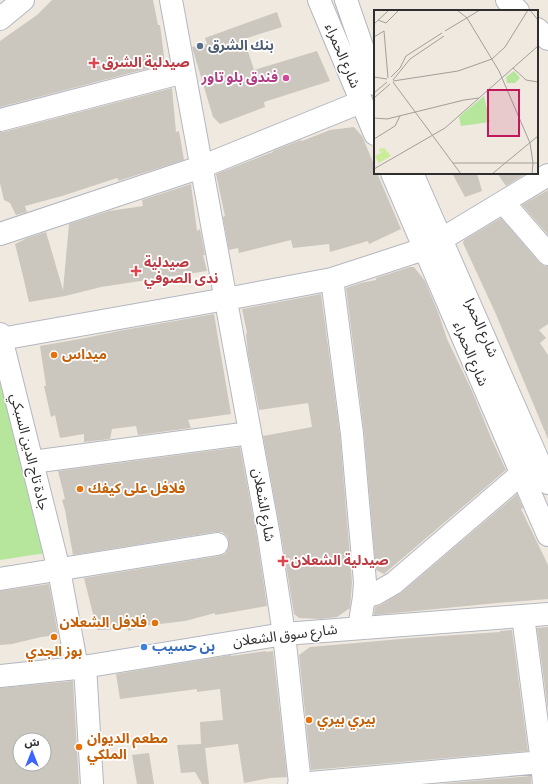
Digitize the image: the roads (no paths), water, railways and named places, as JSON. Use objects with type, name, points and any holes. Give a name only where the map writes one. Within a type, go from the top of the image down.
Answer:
[{"type":"street","points":[[0,19],[23,0]]},
{"type":"street","name":"شارع الشعلان","points":[[171,0],[269,536],[284,634],[300,784]]},
{"type":"street","name":"شارع الحمراء","points":[[319,0],[374,132]]},
{"type":"street","points":[[346,0],[374,81]]},
{"type":"street","points":[[507,0],[517,10]]},
{"type":"street","points":[[538,30],[548,39]]},
{"type":"street","points":[[0,120],[184,72]]},
{"type":"street","points":[[0,234],[201,167],[361,102]]},
{"type":"street","points":[[393,174],[433,244]]},
{"type":"street","name":"شارع الحمرا","points":[[412,174],[433,244],[536,463],[548,483]]},
{"type":"street","points":[[1,336],[226,299],[332,279],[433,244],[548,175]]},
{"type":"street","points":[[503,202],[548,254]]},
{"type":"street","points":[[332,279],[352,434],[365,582],[359,628]]},
{"type":"street","name":"جادة تاج الدين السبكي","points":[[1,336],[59,570],[81,667],[92,784]]},
{"type":"street","points":[[32,462],[250,433]]},
{"type":"street","points":[[364,597],[375,594],[394,583],[536,463]]},
{"type":"street","points":[[536,463],[548,535]]},
{"type":"street","points":[[0,579],[217,544]]},
{"type":"street","name":"شارع سوق الشعلان","points":[[0,676],[81,667],[284,634],[548,614]]},
{"type":"street","points":[[523,616],[544,784]]},
{"type":"street","points":[[300,784],[417,779],[542,762]]},
{"type":"place","name":"بنك الشرق","points":[[200,46]]},
{"type":"place","name":"صيدلية الشرق","points":[[94,63]]},
{"type":"place","name":"فندق بلو تاور","points":[[286,78]]},
{"type":"place","name":"صيدلية ندى الصوفي","points":[[136,271]]},
{"type":"place","name":"ميداس","points":[[54,355]]},
{"type":"place","name":"فلافل على كيفك","points":[[80,489]]},
{"type":"place","name":"صيدلية الشعلان","points":[[283,561]]},
{"type":"place","name":"فلافل الشعلان","points":[[155,623]]},
{"type":"place","name":"بوز الجدي","points":[[54,637]]},
{"type":"place","name":"بن حسيب","points":[[144,647]]},
{"type":"place","name":"بيري بيري","points":[[309,720]]},
{"type":"place","name":"مطعم الديوان الملكي","points":[[79,747]]}]
